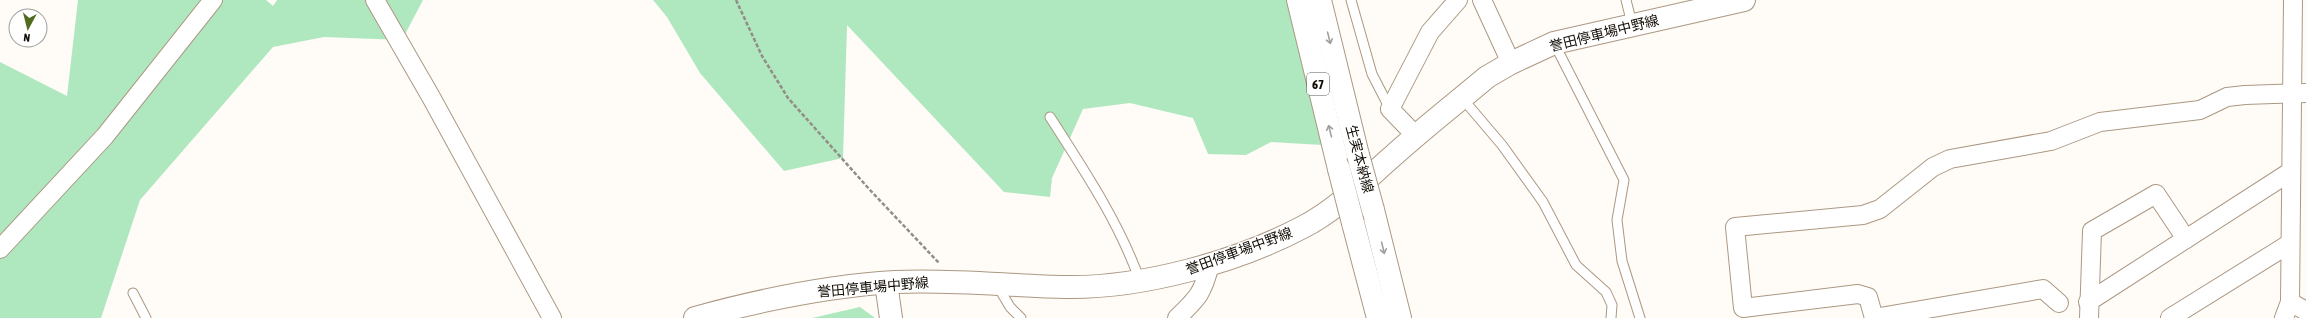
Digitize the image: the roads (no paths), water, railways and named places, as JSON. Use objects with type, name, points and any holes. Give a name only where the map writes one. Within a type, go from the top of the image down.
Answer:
[{"type":"main road","name":"生実本納線","points":[[1298,0],[1339,169],[1378,318]]},
{"type":"main road","name":"生実本納線","points":[[1320,0],[1400,318]]},
{"type":"main road","name":"誉田停車場中野線","points":[[696,318],[731,308],[813,292],[886,283],[957,282],[1069,287],[1140,281],[1210,264],[1303,227],[1333,209],[1416,136],[1487,77],[1511,62],[1554,43],[1632,24],[1744,0]]},
{"type":"main road","points":[[886,283],[891,318]]},
{"type":"street","points":[[0,249],[105,136],[212,0]]},
{"type":"street","points":[[375,0],[435,104],[552,318]]},
{"type":"street","points":[[1416,136],[1390,108],[1430,32],[1458,0]]},
{"type":"street","points":[[1482,0],[1511,62]]},
{"type":"street","points":[[2293,0],[2299,93],[2290,172],[2287,310],[2306,311]]},
{"type":"street","points":[[2059,303],[2043,289],[1874,318],[1868,296],[1858,294],[1743,308],[1735,227],[1863,215],[1880,209],[1933,168],[1950,159],[2051,141],[2100,122],[2200,110],[2227,97],[2299,93]]},
{"type":"street","points":[[2088,310],[2186,239],[2290,172]]},
{"type":"street","points":[[2088,310],[2092,230],[2156,194],[2186,239]]},
{"type":"street","points":[[2170,318],[2289,244]]},
{"type":"street","points":[[1177,318],[1198,298],[1204,288],[1210,264]]},
{"type":"lane","points":[[1351,0],[1372,74],[1390,108]]},
{"type":"lane","points":[[1626,0],[1632,24]]},
{"type":"lane","points":[[1554,43],[1624,180],[1617,220],[1622,260],[1640,318]]},
{"type":"lane","points":[[1462,98],[1502,145],[1543,202],[1576,265],[1606,292],[1612,305],[1611,318]]},
{"type":"lane","points":[[1050,117],[1099,194],[1130,254],[1140,281]]},
{"type":"lane","points":[[996,284],[1010,307],[1021,318]]},
{"type":"lane","points":[[133,294],[146,318]]}]
